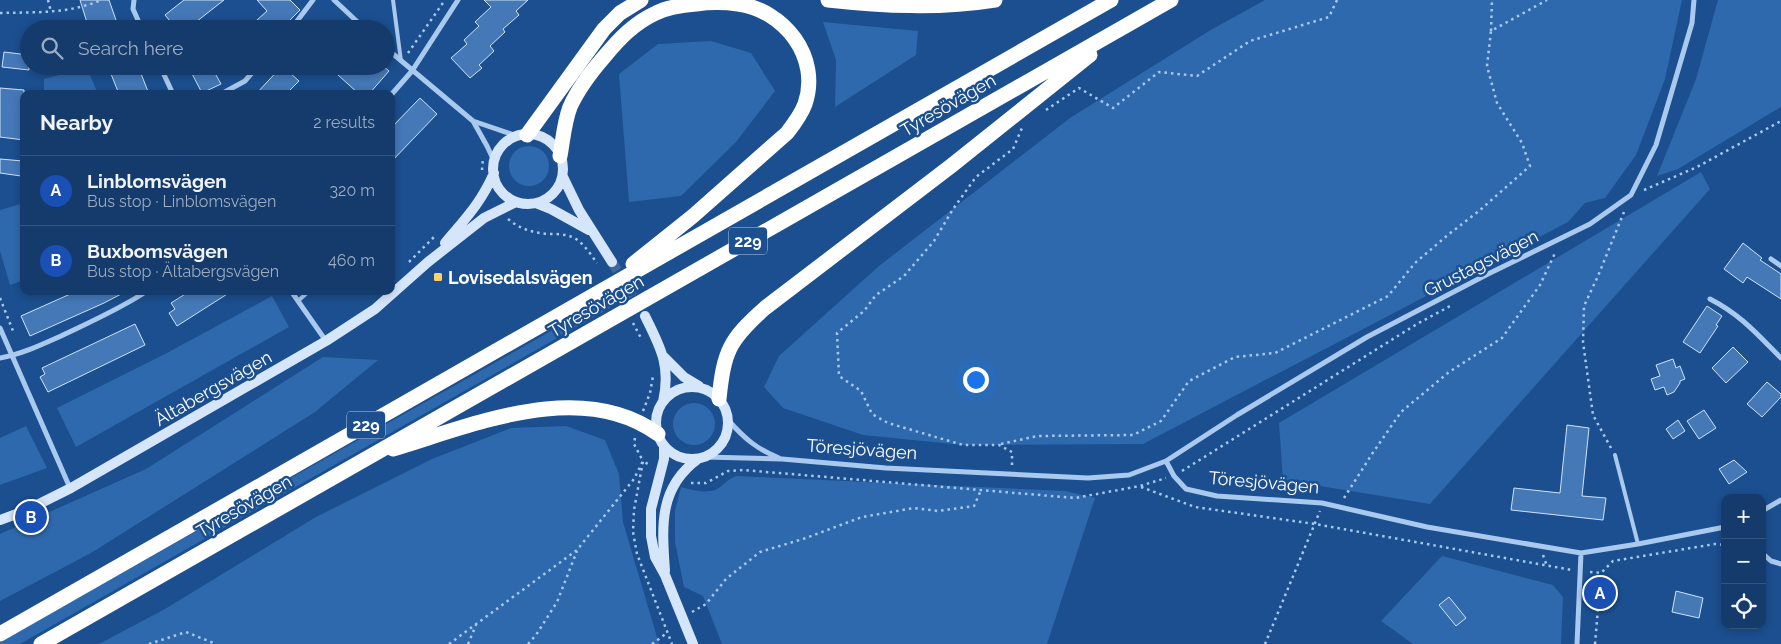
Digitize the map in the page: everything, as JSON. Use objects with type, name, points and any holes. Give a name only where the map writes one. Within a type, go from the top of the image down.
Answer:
[{"type":"highway","points":[[522,135],[604,29],[620,13],[641,0]]},
{"type":"highway","points":[[828,0],[902,6],[935,6],[995,0]]},
{"type":"highway","name":"Tyresövägen","points":[[0,634],[1111,0]]},
{"type":"highway","name":"Tyresövägen","points":[[41,644],[1171,0]]},
{"type":"highway","points":[[560,156],[570,107],[591,72],[619,38],[638,23],[657,12],[683,5],[713,2],[739,4],[772,16],[786,28],[804,54],[808,87],[805,103],[787,133],[694,216],[597,294]]},
{"type":"highway","points":[[719,399],[725,358],[733,342],[744,327],[765,308],[950,166],[1126,25]]},
{"type":"highway","points":[[369,456],[504,417],[553,408],[589,408],[615,414],[639,422],[661,441]]},
{"type":"street","points":[[134,0],[133,8],[138,20]]},
{"type":"street","points":[[298,20],[314,0]]},
{"type":"street","points":[[395,90],[412,70],[458,0]]},
{"type":"street","name":"Grustagsvägen","points":[[1166,461],[1367,337],[1488,274],[1590,224],[1631,195],[1656,145],[1692,23],[1694,0]]},
{"type":"street","points":[[336,1],[356,20]]},
{"type":"street","points":[[395,56],[473,121],[494,161]]},
{"type":"street","points":[[164,75],[171,90]]},
{"type":"street","points":[[228,90],[245,81],[250,75]]},
{"type":"street","points":[[473,121],[522,135],[539,136],[550,142],[560,156],[563,177],[554,194],[536,204]]},
{"type":"street","points":[[522,135],[508,140],[500,148],[494,161],[497,185],[505,195],[516,202],[536,204],[551,209],[591,231]]},
{"type":"street","name":"Ältabergsvägen","points":[[428,262],[475,208],[485,193],[494,173]]},
{"type":"street","points":[[563,177],[591,231],[612,262]]},
{"type":"street","name":"Ältabergsvägen","points":[[395,291],[428,262],[484,218],[516,202]]},
{"type":"street","points":[[1771,259],[1781,266]]},
{"type":"street","points":[[0,358],[22,353],[117,309],[140,295]]},
{"type":"street","points":[[293,295],[326,341]]},
{"type":"street","name":"Ältabergsvägen","points":[[0,520],[26,510],[70,488],[326,341],[375,309],[391,295]]},
{"type":"street","points":[[1710,299],[1740,317],[1781,358]]},
{"type":"street","points":[[645,316],[664,357],[684,377],[711,391],[726,409],[729,421],[726,436],[718,449],[687,467],[678,478],[664,510],[662,536],[665,575]]},
{"type":"street","points":[[0,328],[70,488]]},
{"type":"street","points":[[664,357],[666,387],[656,424],[661,441],[661,471],[651,509],[651,536],[655,557],[665,575],[693,644]]},
{"type":"street","points":[[663,402],[674,392],[687,387],[700,386]]},
{"type":"street","name":"Töresjövägen","points":[[729,421],[752,444],[782,459]]},
{"type":"street","points":[[661,441],[674,455],[684,459],[701,458]]},
{"type":"street","name":"Töresjövägen","points":[[701,458],[782,459],[886,468],[1088,478],[1129,475],[1166,461],[1174,476],[1186,489],[1217,496],[1322,503],[1427,528],[1581,553],[1721,528]]},
{"type":"street","points":[[1766,509],[1781,500]]},
{"type":"street","points":[[1577,644],[1581,553]]},
{"type":"street","points":[[1766,557],[1771,561],[1781,564]]},
{"type":"lane","points":[[393,0],[401,61]]},
{"type":"lane","points":[[298,301],[305,295]]},
{"type":"lane","points":[[1615,455],[1638,544]]},
{"type":"path","points":[[48,0],[51,12]]},
{"type":"path","points":[[0,13],[51,12],[85,7],[101,0]]},
{"type":"path","points":[[401,61],[445,0]]},
{"type":"path","points":[[1040,114],[1079,88],[1114,108],[1159,72],[1197,76],[1250,41],[1329,17],[1337,0]]},
{"type":"path","points":[[1024,125],[1013,149],[976,177],[953,209],[934,241],[904,276],[876,295],[864,311],[837,333],[839,376],[861,391],[872,414],[888,423],[963,445],[999,445],[1037,436],[1133,434],[1162,421],[1189,381],[1235,357],[1274,353],[1388,296],[1415,263],[1479,211],[1530,166],[1522,143],[1498,103],[1487,66],[1492,0]]},
{"type":"path","points":[[1491,31],[1546,0]]},
{"type":"path","points":[[1615,455],[1592,415],[1583,342],[1584,306],[1631,195],[1697,167],[1781,121]]},
{"type":"path","points":[[483,156],[482,176],[478,187],[485,193]]},
{"type":"path","points":[[1643,191],[1647,182]]},
{"type":"path","points":[[1615,218],[1623,214],[1628,208]]},
{"type":"path","points":[[499,209],[516,225],[528,231],[564,234],[576,239],[586,248],[602,269]]},
{"type":"path","points":[[1339,506],[1401,412],[1449,372],[1502,338],[1540,285],[1556,249],[1548,254]]},
{"type":"path","points":[[0,298],[22,353]]},
{"type":"path","points":[[678,478],[694,484],[706,484],[728,472],[743,470],[1075,498],[1140,486],[1174,476],[1417,324],[1452,305]]},
{"type":"path","points":[[633,323],[644,344]]},
{"type":"path","points":[[639,422],[650,392],[653,374]]},
{"type":"path","points":[[999,445],[1012,452],[1011,474]]},
{"type":"path","points":[[449,644],[577,550],[634,479],[644,462],[661,471]]},
{"type":"path","points":[[1140,486],[1194,507],[1315,524],[1547,566],[1601,573]]},
{"type":"path","points":[[682,618],[706,604],[726,579],[760,552],[806,538],[862,517],[914,508],[938,511],[974,506],[981,490]]},
{"type":"path","points":[[1265,644],[1322,503]]},
{"type":"path","points":[[1596,644],[1601,573],[1613,561],[1721,545]]},
{"type":"path","points":[[528,644],[557,602],[577,550]]},
{"type":"path","points":[[468,644],[477,624]]},
{"type":"path","points":[[149,644],[186,632],[216,644]]},
{"type":"path","points":[[652,644],[667,632]]},
{"type":"shaded area","points":[[1265,0],[1682,0],[1665,79],[1636,155],[1605,198],[1585,203],[1568,222],[1143,444],[963,445],[863,435],[783,408],[764,387],[779,356],[879,266],[1070,118],[1209,31]]},
{"type":"shaded area","points":[[1718,0],[1781,0],[1781,107],[1678,169],[1657,176],[1696,79]]},
{"type":"shaded area","points":[[823,22],[918,31],[916,55],[835,107],[836,60]]},
{"type":"shaded area","points":[[711,41],[751,53],[775,91],[736,142],[681,196],[629,202],[619,74],[658,44]]},
{"type":"shaded area","points":[[60,75],[90,75],[96,90],[44,90],[44,79]]},
{"type":"shaded area","points":[[525,146],[533,146],[540,149],[546,155],[549,166],[546,177],[540,183],[533,186],[525,186],[518,183],[512,177],[509,170],[509,162],[512,155],[518,149]]},
{"type":"shaded area","points":[[1701,172],[1710,189],[1430,504],[1283,480],[1279,423]]},
{"type":"shaded area","points":[[20,204],[20,281],[10,285],[0,251],[0,210]]},
{"type":"shaded area","points":[[272,296],[289,327],[76,447],[57,408],[167,353]]},
{"type":"shaded area","points":[[613,296],[617,304],[20,644],[0,644],[0,642]]},
{"type":"shaded area","points":[[323,357],[378,360],[315,412],[91,553],[0,601],[0,534],[146,469]]},
{"type":"shaded area","points":[[690,403],[698,403],[709,409],[715,424],[709,439],[698,445],[690,445],[679,439],[673,428],[673,420],[679,409]]},
{"type":"shaded area","points":[[26,426],[47,468],[0,485],[0,438]]},
{"type":"shaded area","points":[[566,426],[605,440],[619,474],[623,522],[659,644],[99,644],[165,609],[316,517],[432,459],[511,428]]},
{"type":"shaded area","points":[[736,476],[1065,491],[1095,498],[1047,644],[722,644],[703,596],[684,587],[675,542],[675,511],[681,487],[700,491],[715,490]]},
{"type":"shaded area","points":[[1442,556],[1553,585],[1563,597],[1561,644],[1413,644],[1381,621]]},
{"type":"building","points":[[80,0],[109,0],[116,20],[86,20]]},
{"type":"building","points":[[184,0],[224,0],[198,20],[169,20],[165,15]]},
{"type":"building","points":[[257,0],[290,0],[300,10],[290,20],[257,20],[267,11]]},
{"type":"building","points":[[484,0],[528,0],[516,11],[519,15],[503,29],[505,32],[490,46],[494,51],[479,65],[482,68],[470,78],[451,58],[467,44],[464,40],[479,26],[475,22],[491,7]]},
{"type":"building","points":[[4,52],[20,54],[20,69],[2,67]]},
{"type":"building","points":[[111,75],[142,75],[147,90],[117,90]]},
{"type":"building","points":[[193,75],[216,75],[221,84],[208,90],[200,90]]},
{"type":"building","points":[[274,75],[292,75],[299,81],[290,90],[260,90]]},
{"type":"building","points":[[338,75],[386,75],[372,90],[355,90]]},
{"type":"building","points":[[0,88],[24,90],[20,90],[20,140],[0,137]]},
{"type":"building","points":[[420,98],[437,114],[395,158],[395,124]]},
{"type":"building","points":[[0,159],[20,161],[20,176],[0,173]]},
{"type":"building","points":[[1743,243],[1762,258],[1760,260],[1781,274],[1781,299],[1747,277],[1743,283],[1724,269]]},
{"type":"building","points":[[68,295],[119,295],[30,336],[21,316]]},
{"type":"building","points":[[184,295],[226,295],[177,326],[169,313],[175,309],[171,303]]},
{"type":"building","points":[[1707,306],[1722,316],[1716,325],[1718,326],[1700,353],[1683,342]]},
{"type":"building","points":[[135,324],[145,345],[48,392],[40,377],[45,374],[42,368]]},
{"type":"building","points":[[1733,347],[1748,362],[1726,383],[1712,368]]},
{"type":"building","points":[[1673,359],[1676,368],[1680,366],[1685,379],[1680,381],[1674,392],[1667,395],[1664,387],[1655,390],[1651,379],[1660,376],[1656,365]]},
{"type":"building","points":[[1767,382],[1781,394],[1781,397],[1762,417],[1747,404]]},
{"type":"building","points":[[1704,410],[1716,428],[1699,439],[1687,421]]},
{"type":"building","points":[[1678,420],[1685,431],[1673,439],[1666,429]]},
{"type":"building","points":[[1567,425],[1589,428],[1582,496],[1606,498],[1603,520],[1511,510],[1514,488],[1560,493]]},
{"type":"building","points":[[1734,460],[1747,472],[1729,484],[1719,469]]},
{"type":"building","points":[[1676,591],[1703,598],[1699,618],[1672,612]]},
{"type":"building","points":[[1449,597],[1466,618],[1456,626],[1439,605]]},
{"type":"tunnel","points":[[612,262],[645,316]]},
{"type":"place","name":"Lovisedalsvägen","points":[[438,277]]},
{"type":"place","name":"Buxbomsvägen","points":[[31,517]]},
{"type":"place","name":"Linblomsvägen","points":[[1600,593]]}]
